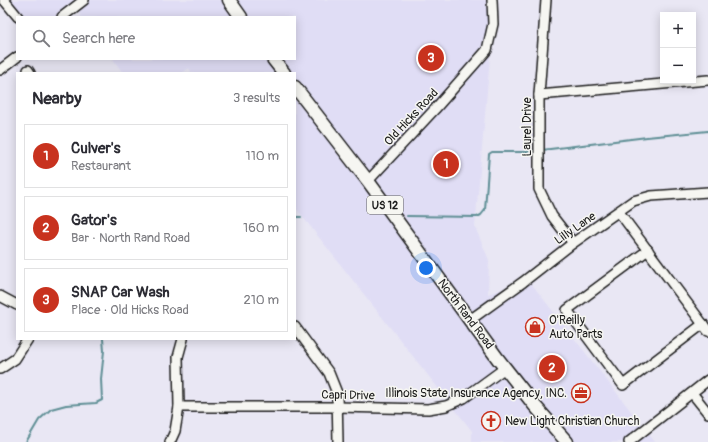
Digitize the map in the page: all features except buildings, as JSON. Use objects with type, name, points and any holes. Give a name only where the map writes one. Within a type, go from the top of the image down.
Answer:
[{"type":"main road","points":[[229,0],[241,16]]},
{"type":"main road","points":[[274,60],[283,72]]},
{"type":"main road","name":"North Rand Road","points":[[296,88],[368,181],[505,368],[535,406],[567,442]]},
{"type":"street","points":[[4,0],[17,16]]},
{"type":"street","points":[[63,16],[84,0]]},
{"type":"street","name":"Old Hicks Road","points":[[368,181],[487,50],[493,24],[492,0]]},
{"type":"street","name":"Laurel Drive","points":[[546,0],[539,95],[539,189],[552,216],[573,243]]},
{"type":"street","points":[[0,70],[16,58]]},
{"type":"street","points":[[539,95],[708,80]]},
{"type":"street","name":"Lilly Lane","points":[[470,320],[523,282],[573,243],[633,201],[651,196],[708,192]]},
{"type":"street","points":[[618,212],[648,250],[705,327],[623,385],[566,310],[648,250]]},
{"type":"street","points":[[0,296],[16,304]]},
{"type":"street","points":[[296,328],[329,373],[337,393],[338,442]]},
{"type":"street","points":[[0,369],[14,359],[27,340]]},
{"type":"street","points":[[170,442],[176,431],[179,407],[178,357],[183,340]]},
{"type":"street","name":"Capri Drive","points":[[179,407],[337,407],[428,409],[446,406],[464,398],[505,368]]},
{"type":"street","points":[[629,442],[708,380]]},
{"type":"street","points":[[692,393],[708,413]]},
{"type":"shaded area","points":[[4,0],[492,0],[493,24],[475,227],[489,260],[488,294],[519,284],[527,278],[655,442],[472,442],[472,431],[296,208],[296,72],[191,72],[189,68],[183,72],[122,72],[114,60],[296,60],[296,16],[81,16],[75,7],[63,16],[17,16]]},
{"type":"waterway","points":[[542,150],[708,131]]},
{"type":"waterway","points":[[407,216],[477,217],[481,215],[485,210],[489,154],[492,152],[526,152],[537,150]]},
{"type":"waterway","points":[[296,217],[301,217]]},
{"type":"waterway","points":[[26,442],[39,420],[51,409],[66,405],[96,403],[102,400],[101,379],[104,351],[103,340]]},
{"type":"place","name":"SNAP Car Wash","points":[[431,58]]},
{"type":"place","name":"Culver's","points":[[446,164]]},
{"type":"place","name":"O'Reilly Auto Parts","points":[[535,327]]},
{"type":"place","name":"Gator's","points":[[552,368]]},
{"type":"place","name":"Illinois State Insurance Agency, INC.","points":[[581,393]]},
{"type":"place","name":"New Light Christian Church","points":[[491,421]]}]
